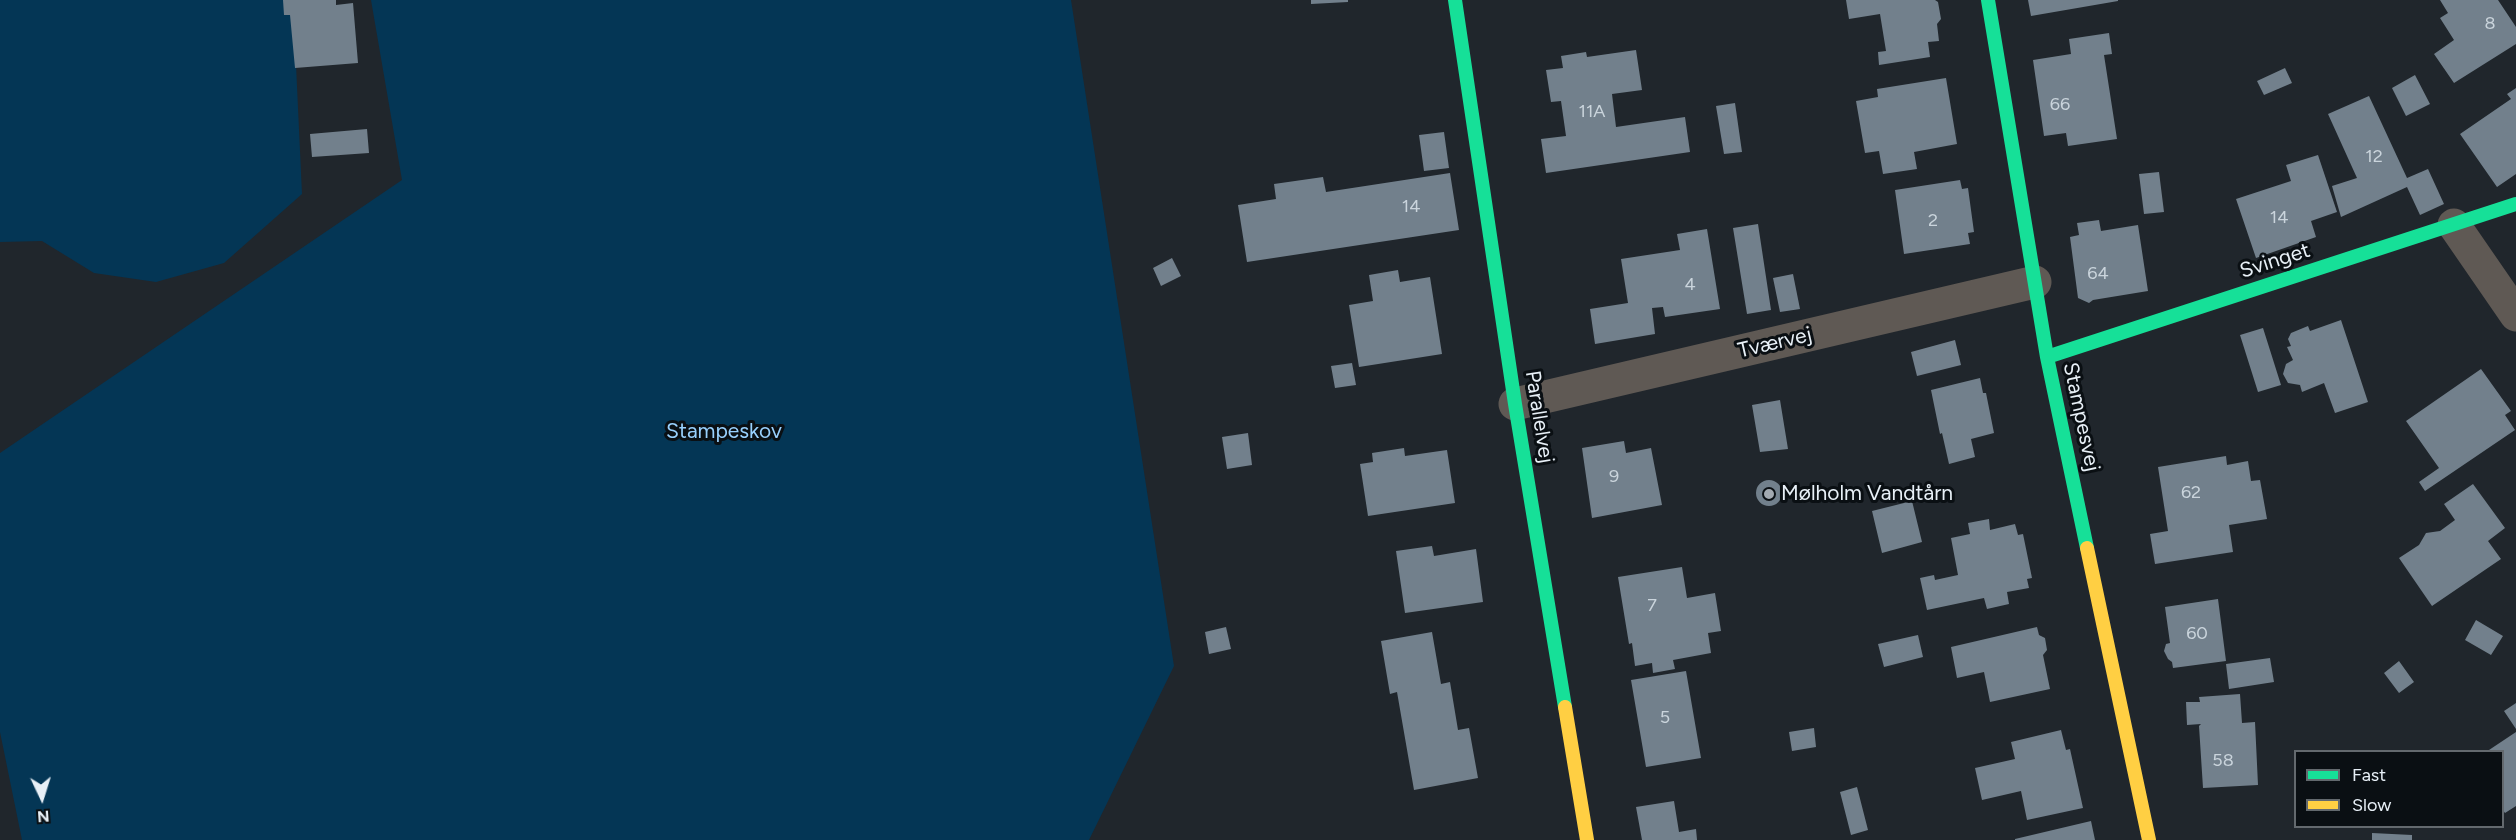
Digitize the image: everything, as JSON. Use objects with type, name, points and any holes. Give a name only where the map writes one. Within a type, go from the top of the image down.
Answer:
[{"type":"street","name":"Parallelvej","points":[[1455,0],[1515,405],[1587,840]]},
{"type":"street","name":"Stampesvej","points":[[1988,0],[2047,357],[2149,840]]},
{"type":"street","name":"Svinget","points":[[2047,357],[2516,204]]},
{"type":"street","points":[[2454,225],[2516,315]]},
{"type":"street","name":"Tværvej","points":[[1515,405],[2035,282]]},
{"type":"green space","points":[[0,0],[293,0],[302,194],[224,263],[156,282],[94,273],[42,241],[0,242]]},
{"type":"green space","name":"Stampeskov","points":[[371,0],[1071,0],[1174,666],[1089,840],[22,840],[0,732],[0,453],[402,180]]},
{"type":"building","points":[[283,0],[336,0],[336,5],[353,3],[358,63],[295,68],[290,15],[284,15]]},
{"type":"building","points":[[1311,0],[1348,0],[1348,2],[1311,4]]},
{"type":"building","points":[[1846,0],[1935,0],[1938,2],[1941,19],[1937,24],[1939,41],[1928,42],[1930,57],[1879,65],[1878,52],[1886,51],[1880,14],[1849,19]]},
{"type":"building","points":[[2028,0],[2118,0],[2118,1],[2031,16]]},
{"type":"building","points":[[2440,0],[2498,0],[2516,27],[2516,44],[2454,83],[2434,54],[2454,40],[2440,18],[2448,13]]},
{"type":"building","points":[[2109,33],[2112,54],[2104,55],[2117,139],[2068,146],[2066,133],[2044,136],[2033,60],[2071,54],[2069,39]]},
{"type":"building","points":[[1636,50],[1642,90],[1612,94],[1616,127],[1685,117],[1690,152],[1546,173],[1541,139],[1566,136],[1561,101],[1551,102],[1546,70],[1563,68],[1561,56],[1586,52],[1587,57]]},
{"type":"building","points":[[2285,68],[2292,83],[2264,95],[2257,81]]},
{"type":"building","points":[[2415,75],[2430,104],[2406,116],[2392,88]]},
{"type":"building","points":[[1946,78],[1957,144],[1914,152],[1917,169],[1883,174],[1879,151],[1865,153],[1856,101],[1878,97],[1877,89]]},
{"type":"building","points":[[2516,88],[2516,174],[2497,187],[2460,134],[2511,99],[2507,94]]},
{"type":"building","points":[[2369,96],[2407,178],[2428,169],[2444,204],[2420,215],[2407,187],[2341,217],[2332,186],[2357,178],[2328,114]]},
{"type":"building","points":[[1735,103],[1742,152],[1724,154],[1716,106]]},
{"type":"building","points":[[367,129],[369,153],[312,157],[310,134]]},
{"type":"building","points":[[1444,132],[1449,168],[1424,171],[1419,135]]},
{"type":"building","points":[[2318,155],[2337,212],[2311,221],[2316,237],[2256,258],[2236,199],[2291,181],[2286,165]]},
{"type":"building","points":[[2159,172],[2164,212],[2144,214],[2139,174]]},
{"type":"building","points":[[1450,173],[1459,230],[1247,262],[1238,205],[1276,199],[1274,184],[1323,177],[1326,192]]},
{"type":"building","points":[[1960,180],[1962,189],[1968,188],[1974,232],[1968,233],[1970,244],[1904,254],[1895,190]]},
{"type":"building","points":[[2099,220],[2101,231],[2138,225],[2148,291],[2093,300],[2089,303],[2078,298],[2070,237],[2079,235],[2077,223]]},
{"type":"building","points":[[1758,224],[1771,310],[1747,314],[1733,228]]},
{"type":"building","points":[[1707,229],[1720,309],[1665,317],[1663,307],[1652,308],[1655,334],[1595,344],[1590,309],[1628,303],[1621,259],[1680,250],[1677,234]]},
{"type":"building","points":[[1172,258],[1181,276],[1161,286],[1153,268]]},
{"type":"building","points":[[1398,270],[1400,282],[1430,277],[1442,354],[1359,367],[1349,305],[1373,301],[1369,275]]},
{"type":"building","points":[[1793,274],[1800,309],[1780,312],[1773,278]]},
{"type":"building","points":[[2341,320],[2368,402],[2335,413],[2324,383],[2302,392],[2300,385],[2288,383],[2283,374],[2286,364],[2293,360],[2287,347],[2291,346],[2288,339],[2291,333],[2308,326],[2310,331]]},
{"type":"building","points":[[2263,328],[2281,385],[2258,392],[2240,335]]},
{"type":"building","points":[[1955,340],[1961,365],[1917,376],[1911,352]]},
{"type":"building","points":[[1352,363],[1356,385],[1335,388],[1331,366]]},
{"type":"building","points":[[2481,369],[2511,411],[2505,415],[2515,430],[2425,491],[2419,482],[2439,468],[2406,421]]},
{"type":"building","points":[[1980,378],[1983,393],[1986,393],[1994,433],[1971,439],[1975,457],[1949,464],[1931,390]]},
{"type":"building","points":[[1780,400],[1788,449],[1760,452],[1752,405]]},
{"type":"building","points":[[1248,433],[1252,465],[1227,469],[1222,437]]},
{"type":"building","points":[[1624,441],[1626,453],[1651,448],[1662,505],[1592,518],[1582,448]]},
{"type":"building","points":[[1404,448],[1405,456],[1447,450],[1455,503],[1368,516],[1360,464],[1373,462],[1372,453]]},
{"type":"building","points":[[2226,456],[2227,465],[2248,461],[2251,481],[2260,480],[2267,519],[2229,525],[2233,552],[2155,564],[2150,534],[2168,531],[2158,467]]},
{"type":"building","name":"Mølholm Vandtårn","points":[[1769,480],[1778,484],[1782,493],[1778,502],[1769,506],[1760,502],[1756,493],[1760,484]]},
{"type":"building","points":[[2473,484],[2505,528],[2488,541],[2501,559],[2432,606],[2399,558],[2419,545],[2426,533],[2440,531],[2455,520],[2444,504]]},
{"type":"building","points":[[1912,501],[1922,542],[1882,553],[1872,511]]},
{"type":"building","points":[[1989,519],[1990,530],[2015,524],[2018,535],[2023,534],[2032,578],[2027,579],[2029,588],[2007,592],[2009,604],[1987,609],[1984,598],[1927,610],[1920,578],[1934,575],[1935,580],[1958,575],[1951,538],[1970,534],[1968,523]]},
{"type":"building","points":[[1432,546],[1434,556],[1476,549],[1483,602],[1405,613],[1396,551]]},
{"type":"building","points":[[1682,567],[1687,598],[1715,593],[1721,631],[1708,633],[1711,653],[1673,660],[1675,669],[1653,673],[1652,663],[1635,666],[1618,577]]},
{"type":"building","points":[[2218,599],[2226,661],[2173,668],[2172,662],[2164,651],[2166,644],[2170,643],[2165,607]]},
{"type":"building","points":[[2476,620],[2503,636],[2491,655],[2465,640]]},
{"type":"building","points":[[1226,627],[1231,649],[1209,654],[1205,632]]},
{"type":"building","points":[[2037,627],[2039,635],[2045,638],[2047,650],[2043,655],[2050,689],[1990,702],[1984,672],[1957,678],[1951,647]]},
{"type":"building","points":[[1432,632],[1441,684],[1450,682],[1458,730],[1469,728],[1478,778],[1414,790],[1397,692],[1390,694],[1381,641]]},
{"type":"building","points":[[1918,635],[1923,657],[1884,667],[1878,644]]},
{"type":"building","points":[[2270,658],[2274,682],[2229,689],[2226,664]]},
{"type":"building","points":[[2399,661],[2414,682],[2399,693],[2384,673]]},
{"type":"building","points":[[1686,671],[1701,758],[1646,767],[1631,680]]},
{"type":"building","points":[[2240,694],[2242,723],[2255,722],[2258,785],[2203,788],[2199,726],[2201,724],[2187,725],[2186,702],[2200,702],[2199,697]]},
{"type":"building","points":[[2516,703],[2516,729],[2504,711]]},
{"type":"building","points":[[1814,728],[1816,747],[1792,751],[1789,732]]},
{"type":"building","points":[[2061,730],[2066,750],[2070,749],[2083,808],[2027,820],[2021,791],[1982,800],[1975,768],[2015,759],[2011,742]]},
{"type":"building","points":[[2516,732],[2516,806],[2505,813],[2504,750],[2489,750]]},
{"type":"building","points":[[1857,787],[1868,830],[1851,835],[1840,792]]},
{"type":"building","points":[[1674,801],[1679,832],[1696,829],[1697,840],[1642,840],[1636,807]]},
{"type":"building","points":[[2091,821],[2095,840],[2015,840],[2015,839]]},
{"type":"building","points":[[2372,833],[2412,835],[2412,840],[2372,840]]},
{"type":"traffic: fast","points":[[1455,0],[1515,404],[1565,707]]},
{"type":"traffic: fast","points":[[1988,0],[2047,357],[2087,548]]},
{"type":"traffic: fast","points":[[2047,357],[2516,204]]},
{"type":"traffic: slow","points":[[2087,548],[2149,840]]},
{"type":"traffic: slow","points":[[1565,707],[1587,840]]},
{"type":"place","name":"Mølholm Vandtårn","points":[[1769,494]]}]
